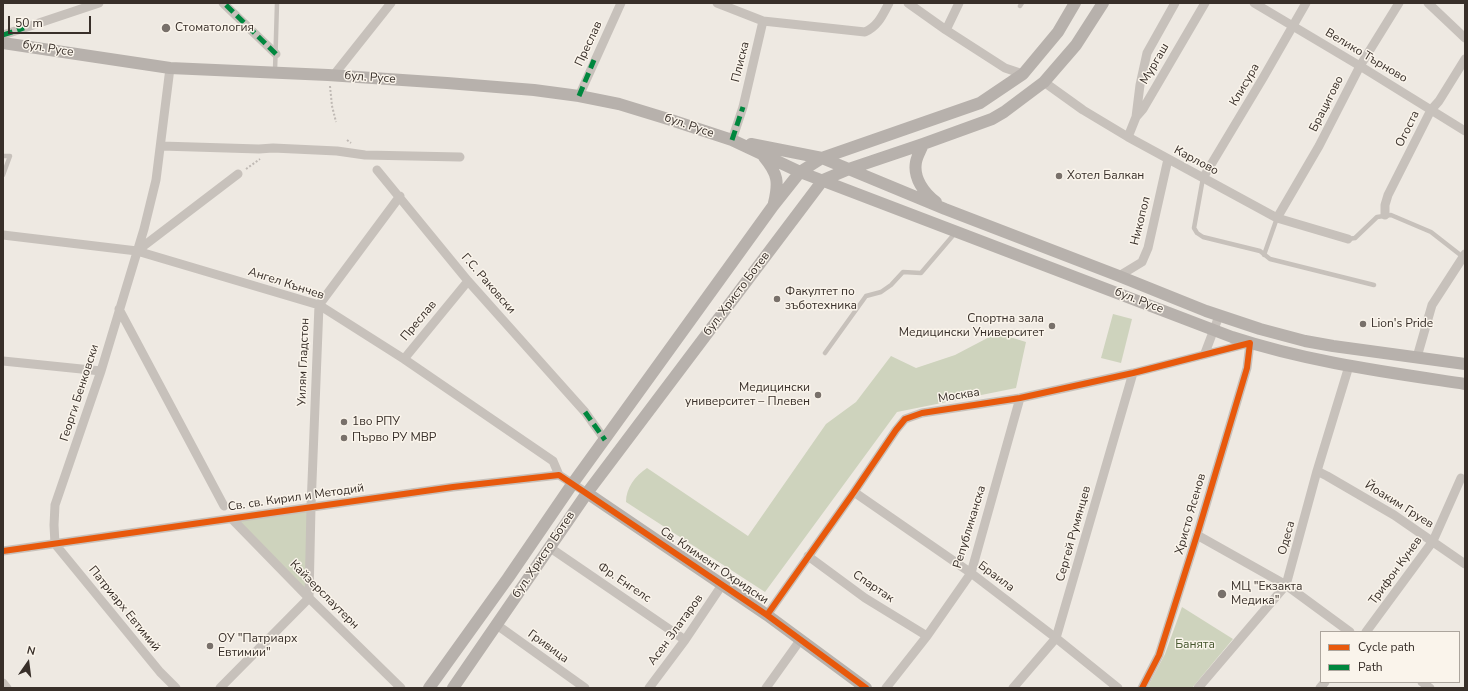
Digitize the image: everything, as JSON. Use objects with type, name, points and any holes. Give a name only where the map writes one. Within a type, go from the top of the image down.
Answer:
[{"type":"main road","name":"бул. Христо Ботев","points":[[429,688],[508,578],[573,483],[773,206],[800,172],[822,158],[980,103],[1023,74],[1058,32],[1075,3]]},
{"type":"main road","points":[[823,180],[849,169],[992,119],[1016,104],[1044,82],[1076,45],[1103,3]]},
{"type":"main road","name":"бул. Русе","points":[[3,39],[9,43],[170,68],[275,74],[331,75],[526,89],[579,96],[619,104],[732,140],[822,158],[945,209],[1218,316],[1260,330],[1333,346],[1465,364]]},
{"type":"main road","name":"бул. Русе","points":[[732,140],[800,172],[1250,343],[1290,354],[1349,366],[1465,384]]},
{"type":"main road","points":[[923,144],[916,161],[916,172],[924,190],[931,199],[945,209]]},
{"type":"main road","points":[[762,155],[772,166],[778,182],[773,206]]},
{"type":"main road","name":"бул. Христо Ботев","points":[[453,688],[587,493],[823,180]]},
{"type":"main road","name":"Св. Климент Охридски","points":[[587,493],[767,615],[866,688]]},
{"type":"street","points":[[3,35],[99,3]]},
{"type":"street","points":[[331,75],[391,3]]},
{"type":"street","name":"Преслав","points":[[579,96],[621,3]]},
{"type":"street","points":[[717,3],[763,22],[865,32],[873,29],[879,23],[889,3]]},
{"type":"street","points":[[908,3],[946,30],[1005,68],[1023,74]]},
{"type":"street","points":[[946,30],[959,3]]},
{"type":"street","points":[[1136,117],[1140,85],[1147,53],[1175,3]]},
{"type":"street","name":"Мургаш","points":[[1128,137],[1136,117],[1143,109],[1205,3]]},
{"type":"street","name":"Велико Търново","points":[[1254,3],[1465,131]]},
{"type":"street","name":"Клисура","points":[[1203,178],[1306,3]]},
{"type":"street","name":"Брацигово","points":[[1277,218],[1319,146],[1360,66],[1399,3]]},
{"type":"street","points":[[1428,3],[1465,38]]},
{"type":"street","points":[[224,4],[276,54]]},
{"type":"street","name":"Плиска","points":[[732,140],[743,107],[763,22]]},
{"type":"street","name":"Огоста","points":[[1385,215],[1385,205],[1388,194],[1431,110],[1439,101],[1465,59]]},
{"type":"street","name":"Георги Бенковски","points":[[55,544],[55,505],[101,372],[137,251],[156,180],[170,68]]},
{"type":"street","name":"Карлово","points":[[1044,82],[1083,110],[1128,137],[1277,218],[1348,239]]},
{"type":"street","points":[[161,146],[259,149],[273,148],[337,151],[365,155],[460,157]]},
{"type":"street","name":"Никопол","points":[[1119,276],[1142,262],[1148,248],[1168,159]]},
{"type":"street","name":"Г.С. Раковски","points":[[377,170],[400,196],[468,281],[585,412],[605,440]]},
{"type":"street","points":[[137,251],[238,174]]},
{"type":"street","name":"Уилям Гладстон","points":[[309,598],[310,507],[319,305],[400,196]]},
{"type":"street","name":"Ангел Кънчев","points":[[3,235],[137,251],[319,305],[404,359],[553,461],[559,475]]},
{"type":"street","points":[[1417,357],[1432,305],[1464,255]]},
{"type":"street","name":"Преслав","points":[[404,359],[468,281]]},
{"type":"street","points":[[119,309],[224,506]]},
{"type":"street","points":[[1205,353],[1218,316]]},
{"type":"street","name":"Москва","points":[[767,615],[905,419],[922,412],[1020,398],[1133,373],[1205,353],[1250,343]]},
{"type":"street","name":"Христо Ясенов","points":[[1142,688],[1160,655],[1247,368],[1250,343]]},
{"type":"street","points":[[3,361],[101,372]]},
{"type":"street","name":"Одеса","points":[[1198,688],[1286,586],[1317,471],[1349,366]]},
{"type":"street","name":"Сергей Румянцев","points":[[1013,688],[1056,638],[1133,373]]},
{"type":"street","name":"Републиканска","points":[[886,688],[927,636],[971,573],[1020,398]]},
{"type":"street","name":"Йоаким Груев","points":[[1317,471],[1394,515],[1465,564]]},
{"type":"street","points":[[559,475],[587,493]]},
{"type":"street","name":"Св. св. Кирил и Методий","points":[[3,551],[452,487],[559,475]]},
{"type":"street","name":"Трифон Кунев","points":[[1367,631],[1433,541],[1462,478]]},
{"type":"street","name":"Браила","points":[[854,492],[971,573],[1118,688]]},
{"type":"street","name":"Кайзерслаутерн","points":[[232,518],[309,598],[401,688]]},
{"type":"street","points":[[1197,535],[1286,586],[1349,631]]},
{"type":"street","name":"Патриарх Евтимий","points":[[55,544],[160,672],[176,688]]},
{"type":"street","name":"Фр. Енгелс","points":[[549,547],[685,640]]},
{"type":"street","name":"Спартак","points":[[808,556],[866,598],[927,636]]},
{"type":"street","name":"Асен Златаров","points":[[648,688],[685,640],[722,585]]},
{"type":"street","points":[[220,688],[309,598]]},
{"type":"street","name":"Гривица","points":[[497,625],[585,688]]},
{"type":"street","points":[[766,688],[801,639]]},
{"type":"street","points":[[3,683],[7,688]]},
{"type":"lane","points":[[275,74],[277,3]]},
{"type":"lane","points":[[3,156],[10,156],[3,175]]},
{"type":"lane","points":[[1203,178],[1194,228],[1197,233],[1203,237],[1260,251],[1270,259],[1374,285]]},
{"type":"lane","points":[[1348,239],[1355,238],[1377,217],[1392,215],[1431,232],[1464,255]]},
{"type":"lane","points":[[1264,255],[1277,218]]},
{"type":"lane","points":[[825,353],[866,296],[880,292],[904,272],[921,273],[957,231]]},
{"type":"path","points":[[331,75],[332,106],[336,122]]},
{"type":"path","points":[[238,174],[273,148]]},
{"type":"green space","points":[[1113,314],[1132,319],[1121,363],[1101,358]]},
{"type":"green space","points":[[997,333],[1026,342],[1016,388],[897,412],[765,592],[626,502],[629,487],[647,468],[748,536],[826,424],[856,402],[891,356],[916,368],[955,355]]},
{"type":"green space","points":[[311,507],[309,598],[232,519]]},
{"type":"green space","name":"Банята","points":[[1182,607],[1233,639],[1192,688],[1147,688],[1165,654]]},
{"type":"marked path","points":[[226,5],[276,54]]},
{"type":"marked path","points":[[3,35],[24,28]]},
{"type":"marked path","points":[[579,96],[594,60]]},
{"type":"marked path","points":[[732,140],[743,107]]},
{"type":"marked path","points":[[585,412],[605,440]]},
{"type":"cycle path","points":[[767,615],[905,419],[922,413],[1020,398],[1133,373],[1250,343],[1247,368],[1197,535],[1159,655],[1142,688]]},
{"type":"cycle path","points":[[3,551],[453,487],[559,475],[767,615],[866,688]]},
{"type":"place","name":"Стоматология","points":[[166,28]]},
{"type":"place","name":"Хотел Балкан","points":[[1059,176]]},
{"type":"place","name":"Факултет по зъботехника","points":[[777,299]]},
{"type":"place","name":"Lion's Pride","points":[[1363,324]]},
{"type":"place","name":"Спортна зала Медицински Университет","points":[[1052,326]]},
{"type":"place","name":"Медицински университет – Плевен","points":[[818,395]]},
{"type":"place","name":"1во РПУ","points":[[344,422]]},
{"type":"place","name":"Първо РУ МВР","points":[[344,438]]},
{"type":"place","name":"МЦ \"Екзакта Медика\"","points":[[1222,594]]},
{"type":"place","name":"ОУ \"Патриарх Евтимии\"","points":[[210,646]]}]
